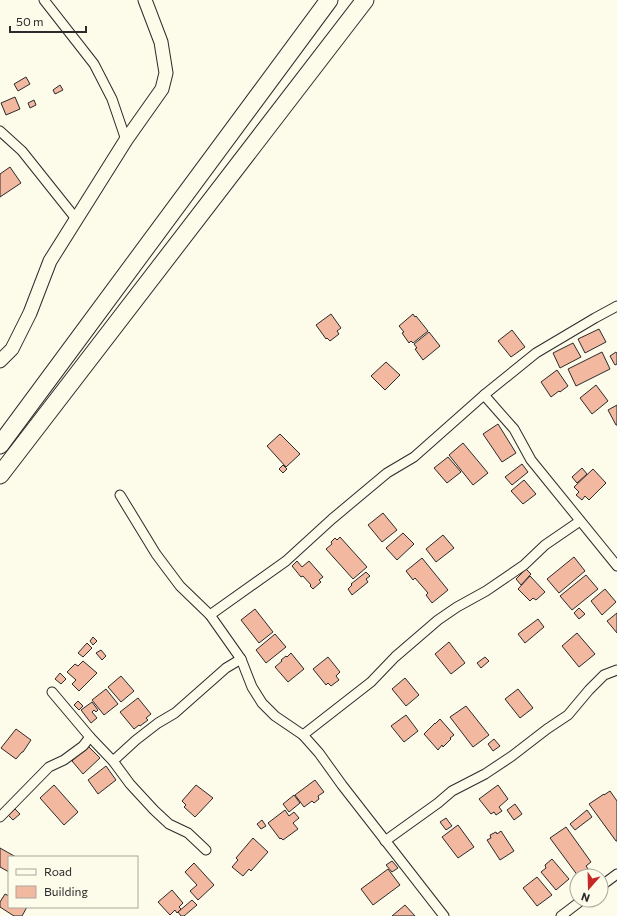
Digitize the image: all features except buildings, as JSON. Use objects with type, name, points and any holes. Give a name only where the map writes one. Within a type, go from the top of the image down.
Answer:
[{"type":"highway","points":[[0,445],[329,0]]},
{"type":"highway","points":[[0,475],[365,0]]},
{"type":"street","points":[[44,0],[94,64],[112,98],[126,140]]},
{"type":"street","points":[[0,361],[12,349],[30,313],[50,261],[126,140],[162,89],[166,72],[161,42],[145,0]]},
{"type":"street","points":[[0,131],[22,151],[77,220]]},
{"type":"street","points":[[210,615],[286,561],[387,473],[414,457],[484,395],[536,353],[616,309]]},
{"type":"street","points":[[484,395],[514,429],[531,460],[617,566]]},
{"type":"street","points":[[120,495],[156,554],[180,586],[210,615],[241,659],[252,687],[262,703],[276,716],[303,735],[444,916]]},
{"type":"street","points":[[303,735],[371,682],[395,657],[438,620],[457,607],[486,591],[524,565],[545,545],[580,521]]},
{"type":"street","points":[[113,761],[158,723],[174,713],[226,668],[241,659]]},
{"type":"street","points":[[385,841],[438,803],[452,791],[484,774],[512,756],[568,715],[588,690],[604,675],[617,670]]},
{"type":"street","points":[[52,692],[154,810],[170,824],[188,833],[206,850]]},
{"type":"street","points":[[0,817],[49,767],[64,760],[83,746],[90,737]]},
{"type":"street","points":[[561,916],[572,908]]}]
